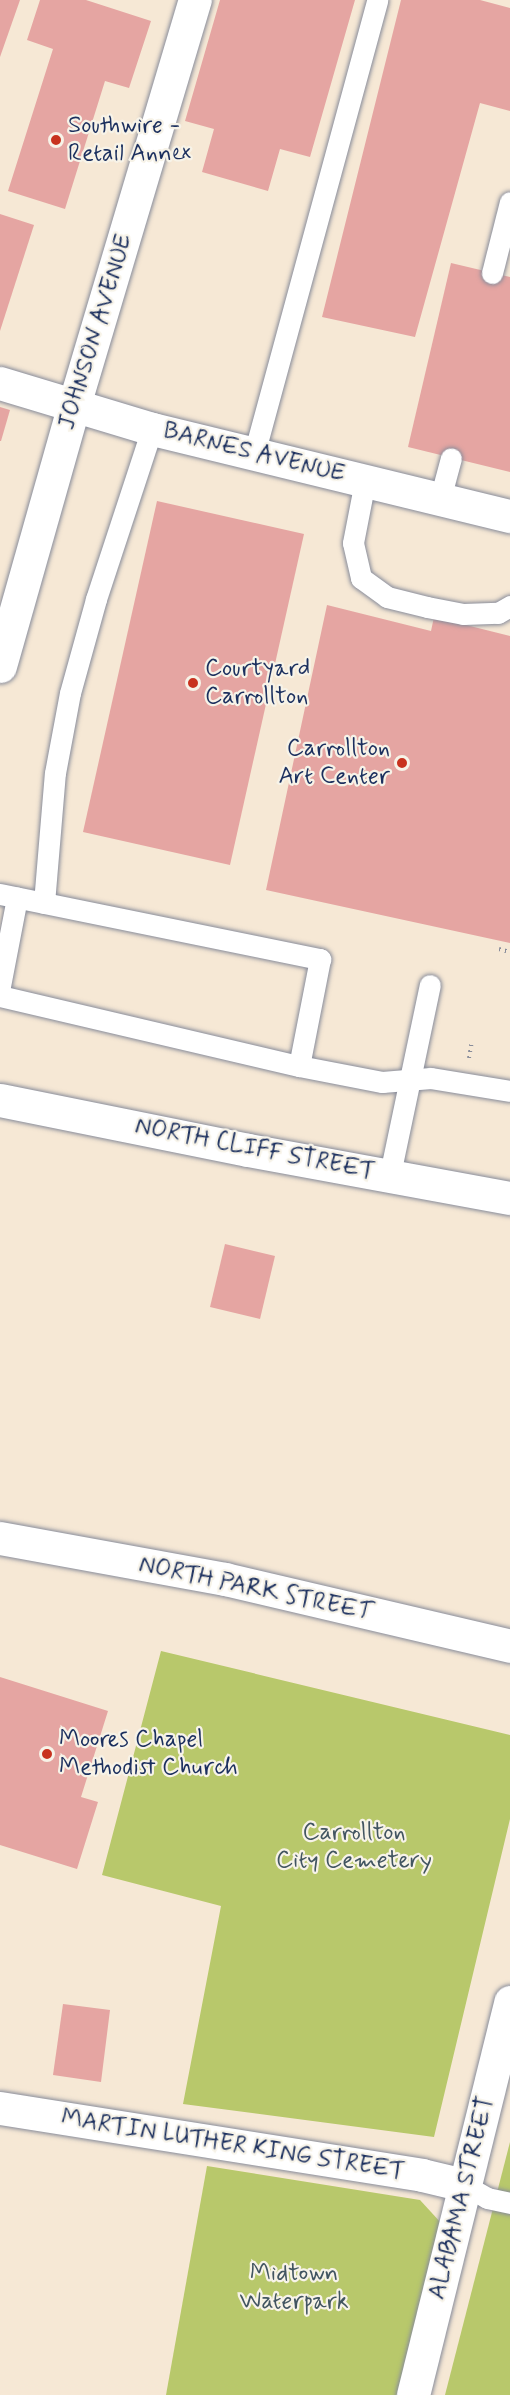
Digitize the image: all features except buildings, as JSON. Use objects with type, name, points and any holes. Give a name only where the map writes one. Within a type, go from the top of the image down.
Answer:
[{"type":"street","name":"JOHNSON AVENUE","points":[[2,656],[195,0]]},
{"type":"street","name":"BARNES AVENUE","points":[[0,382],[152,429],[510,516]]},
{"type":"street","name":"NORTH CLIFF STREET","points":[[0,1100],[248,1150],[390,1174],[510,1198]]},
{"type":"street","name":"NORTH PARK STREET","points":[[0,1538],[225,1579],[510,1646]]},
{"type":"street","name":"ALABAMA STREET","points":[[414,2395],[510,2002]]},
{"type":"street","name":"MARTIN LUTHER KING STREET","points":[[0,2108],[422,2175],[464,2186]]},
{"type":"lane","points":[[254,454],[377,0]]},
{"type":"lane","points":[[492,273],[510,202]]},
{"type":"lane","points":[[44,903],[55,774],[70,693],[96,599],[152,429]]},
{"type":"lane","points":[[440,499],[451,458]]},
{"type":"lane","points":[[365,481],[353,543],[361,578],[387,597],[463,614],[498,613],[510,606]]},
{"type":"lane","points":[[0,986],[9,896],[320,959],[299,1066]]},
{"type":"lane","points":[[390,1174],[408,1079],[430,985]]},
{"type":"lane","points":[[0,996],[299,1066],[382,1082],[431,1078],[510,1091]]},
{"type":"lane","points":[[464,2186],[487,2198],[510,2203]]},
{"type":"path","points":[[499,949],[510,952]]},
{"type":"green space","name":"Carrollton City Cemetery","points":[[161,1651],[510,1735],[510,1819],[434,2137],[183,2104],[221,1906],[102,1875]]},
{"type":"green space","points":[[510,2142],[510,2395],[445,2395]]},
{"type":"green space","name":"Midtown Waterpark","points":[[207,2166],[420,2200],[442,2224],[405,2395],[166,2395]]},
{"type":"place","name":"Southwire - Retail Annex","points":[[56,140]]},
{"type":"place","name":"Courtyard Carrollton","points":[[193,683]]},
{"type":"place","name":"Carrollton Art Center","points":[[402,763]]},
{"type":"place","name":"Moores Chapel Methodist Church","points":[[47,1754]]}]
